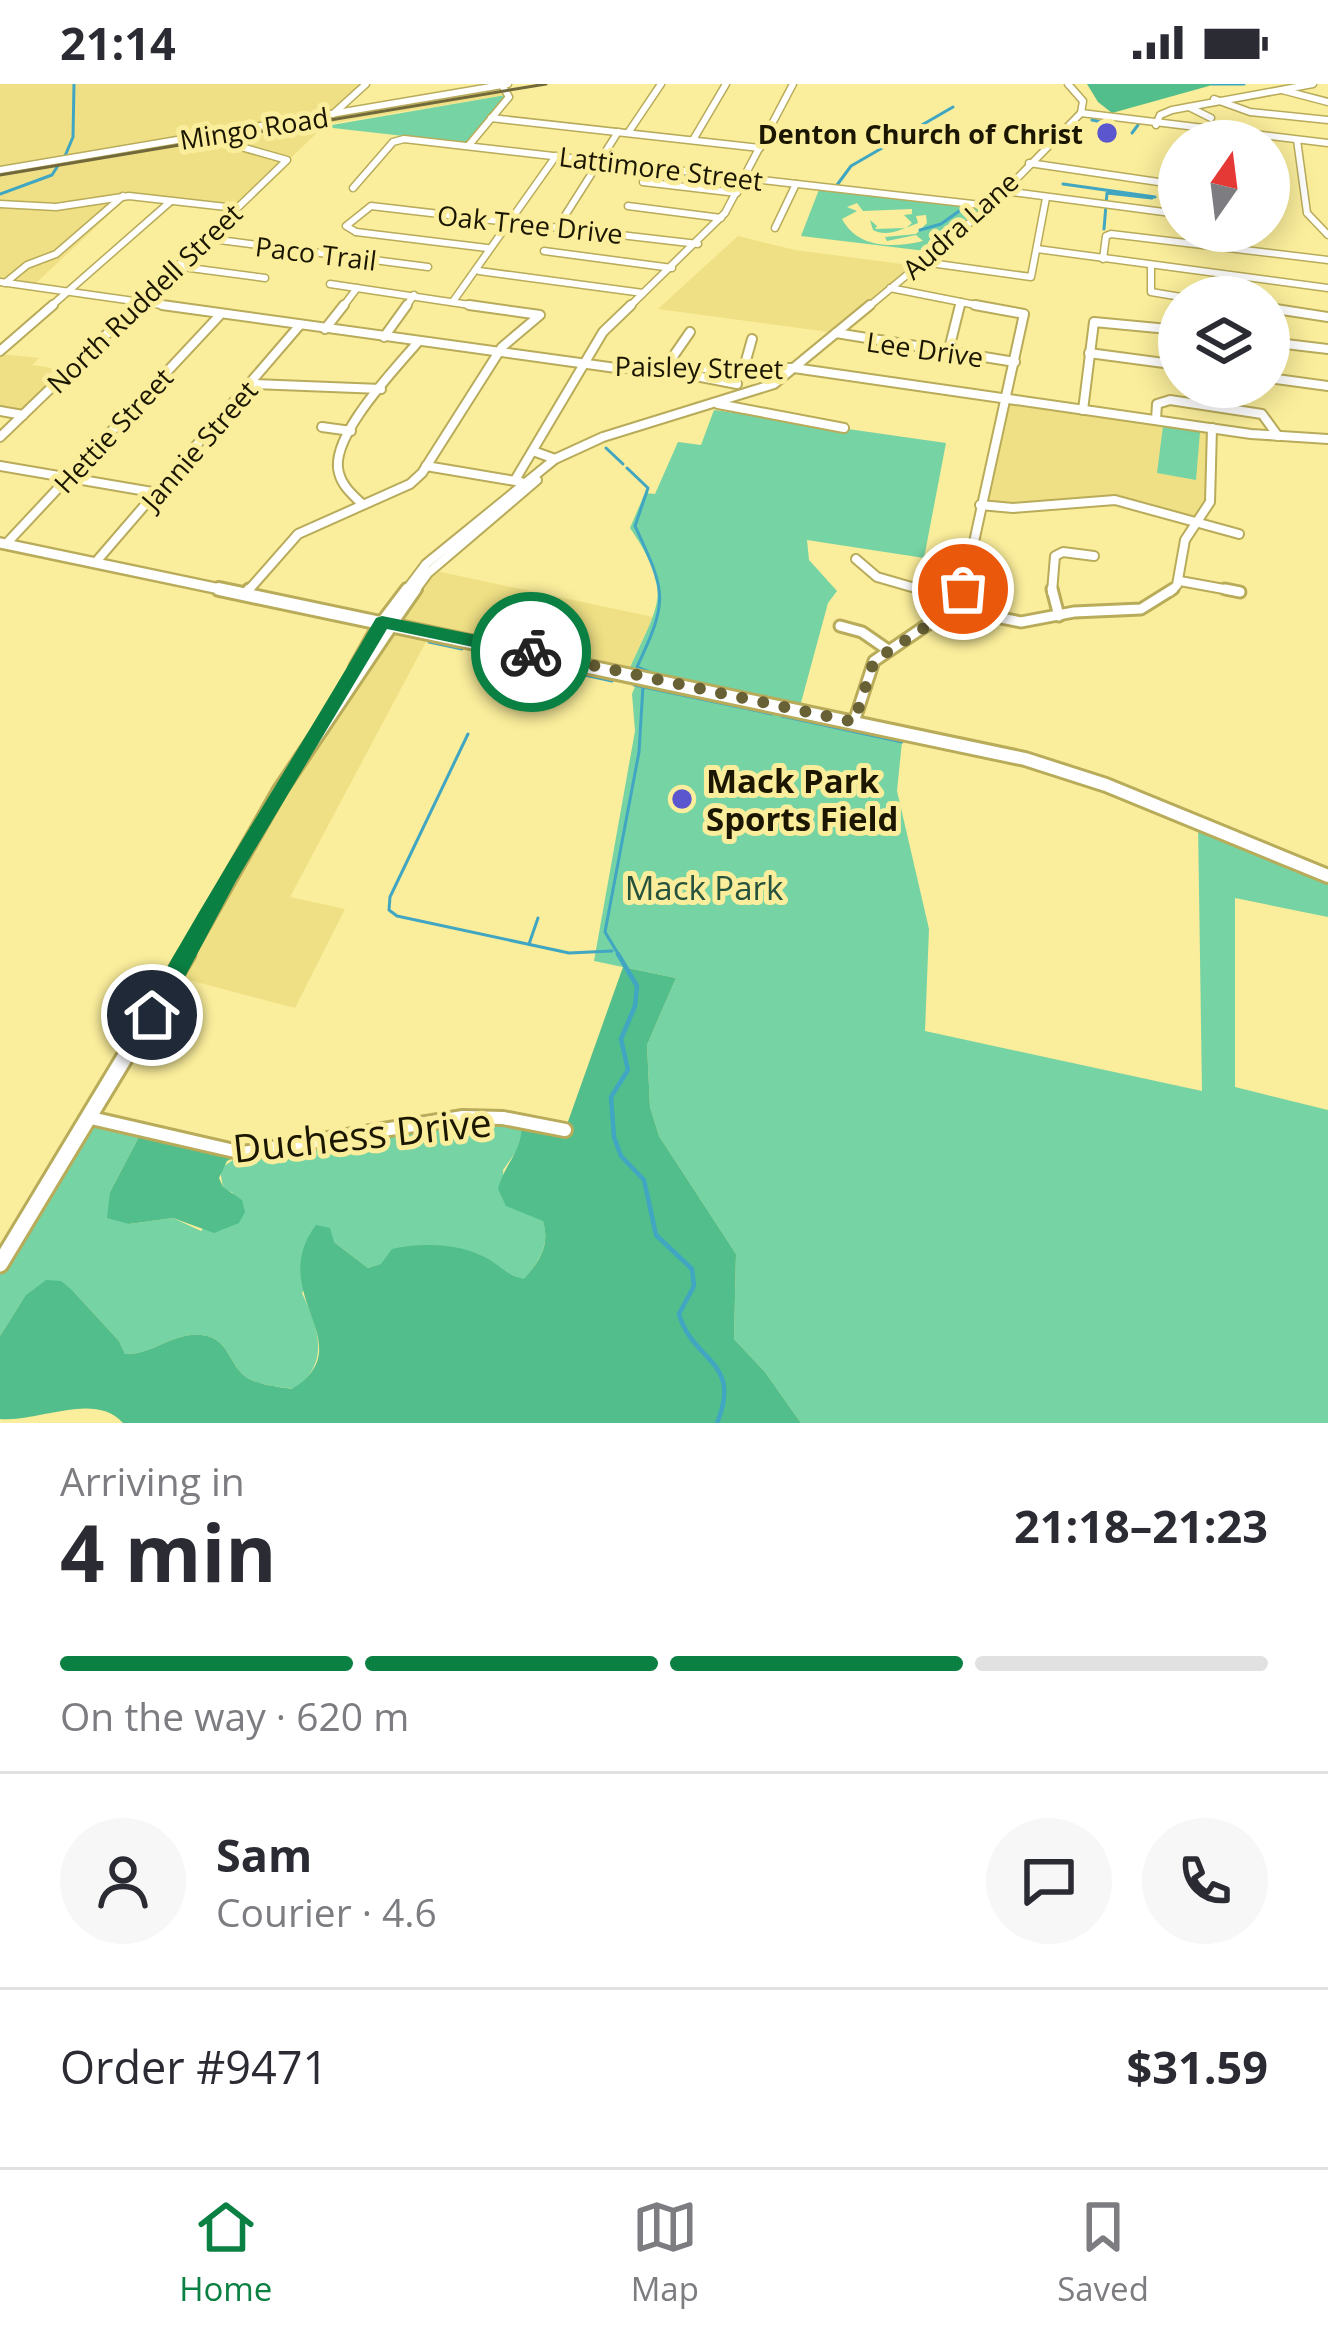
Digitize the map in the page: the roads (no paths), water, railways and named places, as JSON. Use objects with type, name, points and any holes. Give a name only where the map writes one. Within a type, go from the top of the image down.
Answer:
[{"type":"main road","points":[[3,544],[1067,771],[1328,876]]},
{"type":"main road","points":[[0,1264],[91,1118],[229,875],[387,623]]},
{"type":"street","points":[[332,115],[366,84]]},
{"type":"street","points":[[470,145],[509,97],[505,84]]},
{"type":"street","name":"Mingo Road","points":[[0,170],[505,84]]},
{"type":"street","points":[[628,133],[661,84]]},
{"type":"street","points":[[693,140],[726,84]]},
{"type":"street","points":[[426,466],[522,483],[532,451],[583,364],[612,322],[721,218],[794,84]]},
{"type":"street","points":[[1068,84],[1083,101],[1081,113],[1328,143]]},
{"type":"street","points":[[1156,125],[1164,112],[1313,84]]},
{"type":"street","points":[[1282,90],[1328,102]]},
{"type":"street","points":[[1214,99],[1266,114],[1328,120]]},
{"type":"street","points":[[1188,106],[1211,118]]},
{"type":"street","name":"Audra Lane","points":[[387,623],[414,576],[555,459],[765,389],[794,368],[989,206],[1081,113]]},
{"type":"street","points":[[1266,114],[1267,120]]},
{"type":"street","points":[[491,118],[760,148]]},
{"type":"street","points":[[560,225],[619,132]]},
{"type":"street","name":"North Ruddell Street","points":[[0,436],[287,160],[227,143],[220,133]]},
{"type":"street","name":"Lattimore Street","points":[[353,188],[397,140],[989,206]]},
{"type":"street","points":[[1297,140],[1308,215],[1328,235]]},
{"type":"street","points":[[454,300],[479,271],[487,248],[556,156]]},
{"type":"street","points":[[1029,163],[1158,182]]},
{"type":"street","points":[[1115,176],[1117,164]]},
{"type":"street","points":[[643,182],[737,193]]},
{"type":"street","points":[[775,228],[796,184]]},
{"type":"street","points":[[1004,191],[1158,211]]},
{"type":"street","points":[[0,203],[56,207],[123,196],[235,208]]},
{"type":"street","points":[[2,282],[56,254],[123,196]]},
{"type":"street","points":[[923,262],[1030,277],[1046,198]]},
{"type":"street","points":[[0,351],[171,201]]},
{"type":"street","points":[[628,206],[721,218]]},
{"type":"street","name":"Oak Tree Drive","points":[[356,232],[345,229],[363,208],[560,225],[698,244]]},
{"type":"street","points":[[336,255],[356,232],[487,248]]},
{"type":"street","points":[[1103,259],[1106,236],[1113,234],[1328,260]]},
{"type":"street","name":"Paco Trail","points":[[204,238],[428,267]]},
{"type":"street","points":[[1037,249],[1328,288]]},
{"type":"street","points":[[544,251],[672,268]]},
{"type":"street","points":[[1151,265],[1150,291],[1158,293]]},
{"type":"street","points":[[175,266],[265,278]]},
{"type":"street","points":[[479,271],[643,292]]},
{"type":"street","name":"Paisley Street","points":[[2,282],[583,364],[670,371],[745,364],[794,368],[1212,428],[1328,439]]},
{"type":"street","points":[[245,594],[289,541],[410,484],[499,352],[539,318],[539,312],[516,308],[330,284]]},
{"type":"street","points":[[325,328],[357,288]]},
{"type":"street","points":[[854,722],[871,666],[953,604],[968,578],[1024,312],[890,288]]},
{"type":"street","points":[[384,337],[413,295]]},
{"type":"street","points":[[948,353],[961,302]]},
{"type":"street","points":[[1290,311],[1328,317]]},
{"type":"street","name":"Hettie Street","points":[[3,544],[219,315]]},
{"type":"street","points":[[1083,410],[1096,321],[1158,328]]},
{"type":"street","name":"Jannie Street","points":[[95,563],[299,326]]},
{"type":"street","points":[[690,332],[670,361],[670,371],[681,377],[736,384]]},
{"type":"street","name":"Lee Drive","points":[[836,333],[1015,362]]},
{"type":"street","points":[[745,364],[752,339]]},
{"type":"street","points":[[362,504],[339,476],[337,460],[351,431],[418,342]]},
{"type":"street","points":[[1290,345],[1328,350]]},
{"type":"street","points":[[1089,353],[1158,362]]},
{"type":"street","points":[[1290,380],[1328,386]]},
{"type":"street","points":[[252,384],[279,388],[338,382],[381,389]]},
{"type":"street","points":[[1156,420],[1157,404],[1170,400],[1262,414],[1270,418],[1278,436]]},
{"type":"street","points":[[718,404],[844,428]]},
{"type":"street","points":[[0,411],[23,415]]},
{"type":"street","points":[[322,427],[351,431]]},
{"type":"street","points":[[856,559],[874,576],[1021,622],[1141,609],[1167,596],[1180,581],[1185,540],[1211,499],[1212,428]]},
{"type":"street","name":"Audra Lane","points":[[522,483],[630,432]]},
{"type":"street","points":[[532,451],[555,459]]},
{"type":"street","points":[[0,466],[158,493]]},
{"type":"street","points":[[980,505],[1013,508],[1108,499],[1239,534]]},
{"type":"street","points":[[1059,616],[1051,599],[1055,556],[1063,552],[1094,556]]},
{"type":"street","points":[[1180,581],[1240,592]]},
{"type":"street","points":[[840,626],[866,634],[888,650]]},
{"type":"street","name":"Duchess Drive","points":[[91,1118],[243,1153],[463,1117],[503,1118],[565,1130]]},
{"type":"waterway","points":[[65,156],[73,137],[74,84]]},
{"type":"waterway","points":[[1212,84],[1244,84]]},
{"type":"waterway","points":[[837,185],[851,166],[953,107]]},
{"type":"waterway","points":[[1092,120],[1107,123]]},
{"type":"waterway","points":[[1132,133],[1138,125]]},
{"type":"waterway","points":[[0,194],[52,175],[59,164]]},
{"type":"waterway","points":[[1063,184],[1155,197]]},
{"type":"waterway","points":[[1104,229],[1107,193],[1152,198]]},
{"type":"waterway","points":[[920,230],[941,224],[962,209]]},
{"type":"waterway","points":[[606,448],[623,464]]},
{"type":"waterway","points":[[627,468],[648,488],[635,526],[660,596],[655,626],[637,667],[649,672]]},
{"type":"waterway","points":[[429,642],[462,649]]},
{"type":"waterway","points":[[492,655],[533,663]]},
{"type":"waterway","points":[[548,667],[612,681]]},
{"type":"waterway","points":[[634,685],[643,687]]},
{"type":"waterway","points":[[620,957],[605,932],[639,752],[643,687]]},
{"type":"waterway","points":[[643,687],[772,714]]},
{"type":"waterway","points":[[782,716],[902,742]]},
{"type":"waterway","points":[[468,734],[390,897],[389,910],[397,916],[569,953],[612,951]]},
{"type":"waterway","points":[[529,944],[538,918]]},
{"type":"waterway","points":[[618,954],[637,986],[635,1006],[621,1039],[628,1070],[611,1097],[614,1137],[621,1156],[644,1180],[656,1235],[692,1269],[694,1286],[679,1314],[694,1343],[720,1374],[724,1386],[717,1423]]},
{"type":"railway","points":[[0,175],[546,84]]},
{"type":"place","name":"Denton Church of Christ","points":[[1107,133]]},
{"type":"place","name":"Mack Park Sports Field","points":[[682,799]]},
{"type":"park label","name":"Mack Park","points":[[704,887]]}]
